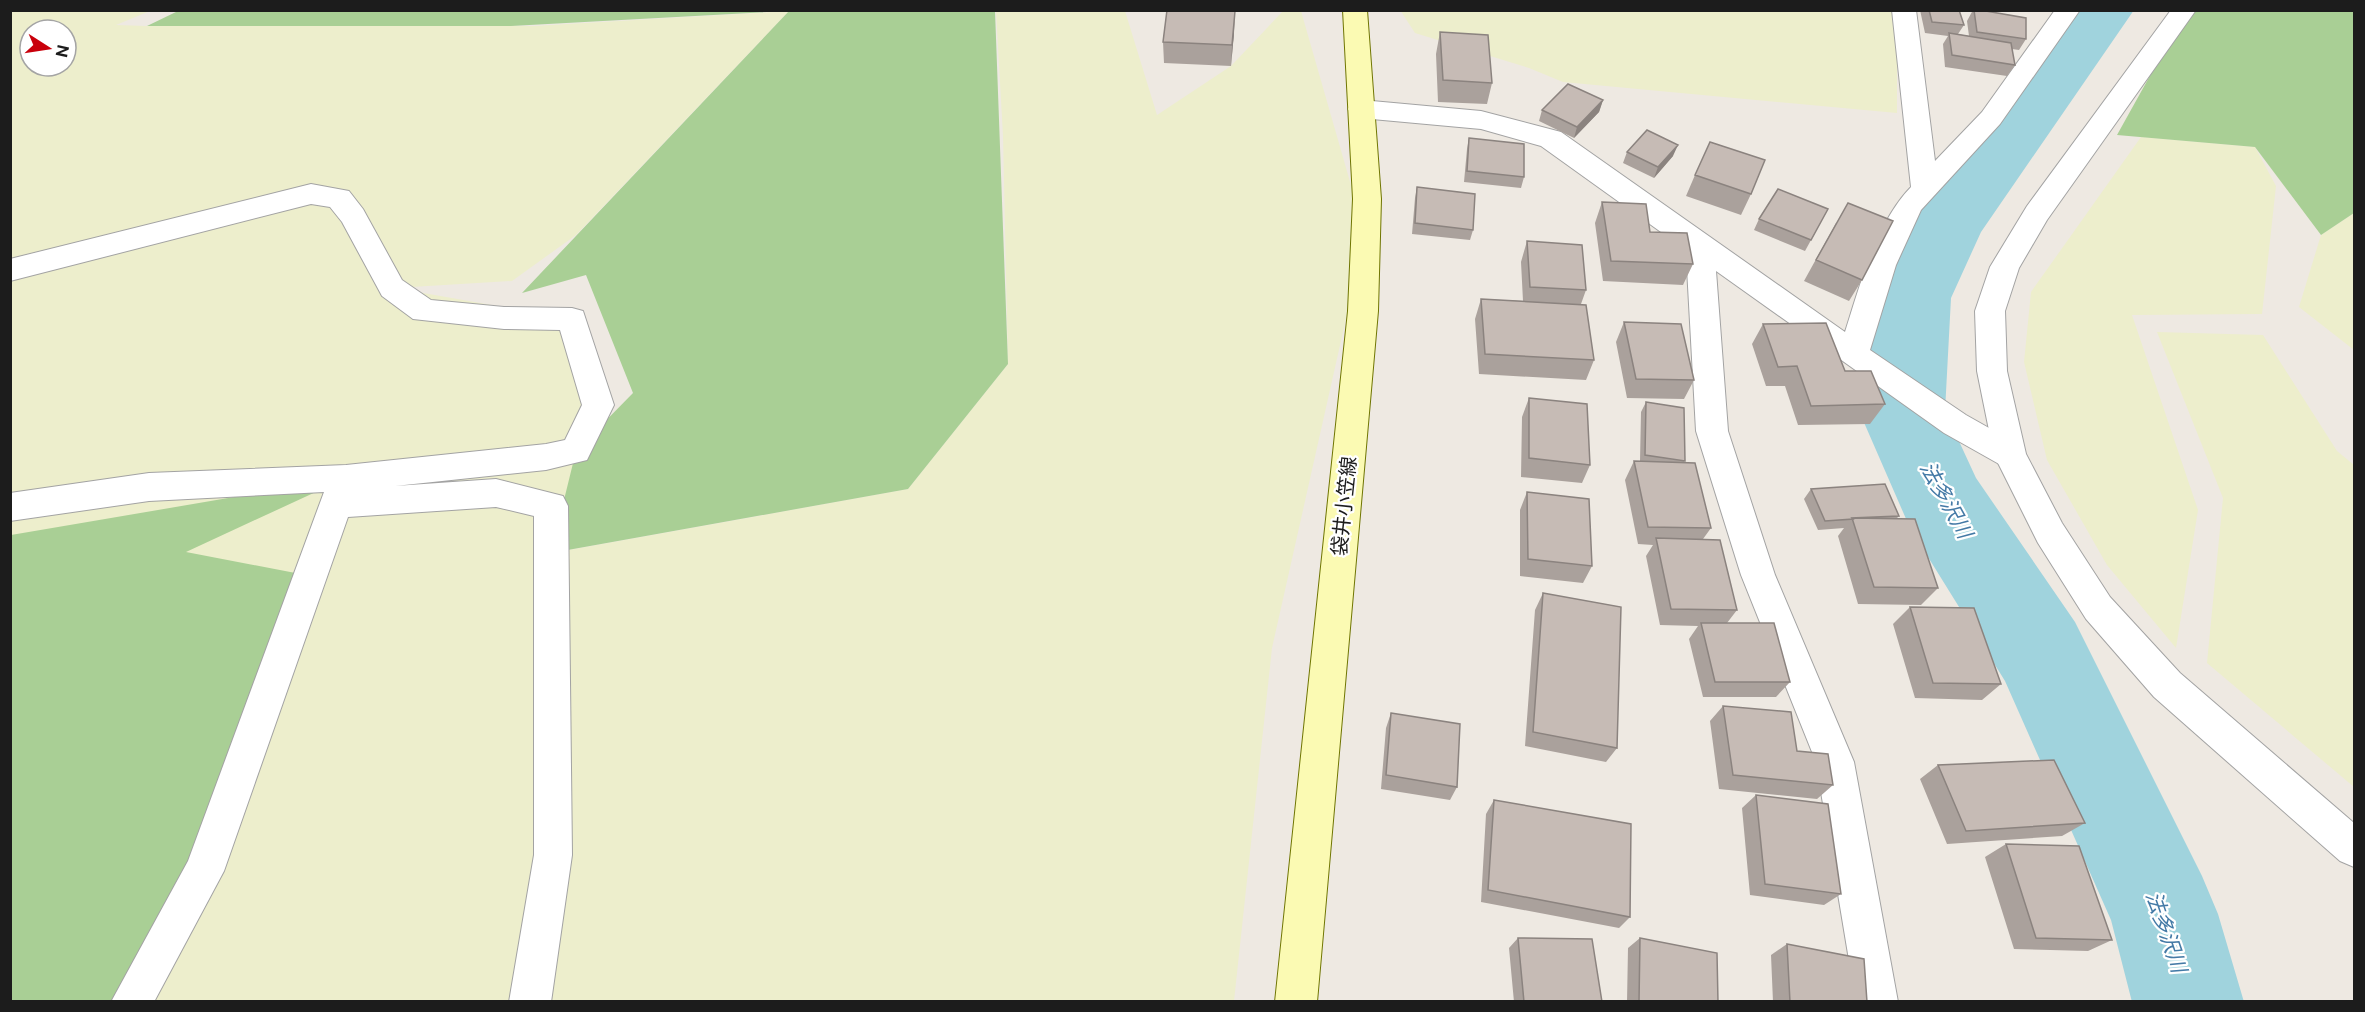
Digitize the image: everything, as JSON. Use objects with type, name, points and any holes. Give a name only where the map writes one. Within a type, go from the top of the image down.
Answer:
[{"type":"main road","name":"袋井小笠線","points":[[1296,1002],[1363,311],[1367,200],[1352,11]]},
{"type":"street","points":[[1904,10],[1925,189]]},
{"type":"street","points":[[1863,361],[1881,265],[1910,205],[1990,118],[2068,10]]},
{"type":"street","points":[[2184,10],[2037,213],[2006,267],[1990,311],[1992,371],[2010,455],[2050,534],[2098,608],[2167,685],[2355,848]]},
{"type":"street","points":[[1360,109],[1461,117],[1519,127],[1551,139],[1954,424],[2010,455]]},
{"type":"street","points":[[10,270],[311,194],[339,198],[353,216],[392,288],[424,310],[504,318],[572,319],[598,405],[576,451],[342,491]]},
{"type":"street","points":[[1700,245],[1712,431],[1758,575],[1835,762],[1878,1002]]},
{"type":"street","points":[[10,507],[149,487],[496,493],[551,506],[553,855],[530,1002]]},
{"type":"street","points":[[130,1002],[204,871],[342,491]]},
{"type":"green space","points":[[1400,10],[1897,11],[1897,113],[1563,82],[1529,68],[1415,33]]},
{"type":"green space","points":[[10,11],[150,11],[116,25],[147,26],[534,26],[789,11],[576,235],[512,281],[395,288],[572,319],[598,405],[552,553],[908,489],[1008,364],[1003,136],[996,11],[1125,11],[1157,115],[1231,66],[1283,11],[1301,11],[1365,234],[1272,648],[1234,1001],[11,1001]]},
{"type":"green space","points":[[178,11],[786,11],[511,26],[147,26]]},
{"type":"green space","points":[[789,11],[995,11],[1008,364],[908,489],[551,553],[576,451],[633,393],[586,275],[522,293]]},
{"type":"green space","points":[[2186,11],[2354,11],[2354,213],[2321,235],[2255,147],[2117,135]]},
{"type":"green space","points":[[2141,137],[2255,147],[2276,186],[2262,314],[2132,315],[2198,510],[2176,648],[2107,565],[2047,460],[2024,362],[2031,292]]},
{"type":"green space","points":[[2354,213],[2354,350],[2299,307],[2321,235]]},
{"type":"green space","points":[[2157,332],[2263,335],[2337,451],[2354,465],[2354,787],[2207,663],[2223,498]]},
{"type":"green space","points":[[346,478],[186,552],[311,576],[131,1001],[11,1002],[11,535]]},
{"type":"building","points":[[1167,10],[1235,11],[1232,45],[1163,42]]},
{"type":"building","points":[[1929,10],[1959,10],[1964,25],[1932,22]]},
{"type":"building","points":[[1974,10],[2026,18],[2026,39],[1977,32]]},
{"type":"building","points":[[1440,32],[1488,35],[1492,83],[1443,80]]},
{"type":"building","points":[[1949,33],[2011,43],[2015,65],[1952,55]]},
{"type":"building","points":[[1568,84],[1603,100],[1577,127],[1542,110]]},
{"type":"building","points":[[1647,130],[1678,145],[1658,167],[1627,152]]},
{"type":"building","points":[[1469,138],[1524,144],[1524,177],[1467,171]]},
{"type":"building","points":[[1710,142],[1765,160],[1751,194],[1695,175]]},
{"type":"building","points":[[1417,187],[1475,194],[1473,230],[1415,223]]},
{"type":"building","points":[[1778,189],[1828,209],[1811,240],[1759,219]]},
{"type":"building","points":[[1602,202],[1646,204],[1650,232],[1687,233],[1693,264],[1611,261]]},
{"type":"building","points":[[1848,203],[1893,221],[1862,280],[1816,260]]},
{"type":"building","points":[[1527,241],[1582,245],[1586,290],[1530,287]]},
{"type":"building","points":[[1481,299],[1586,305],[1594,360],[1485,354]]},
{"type":"building","points":[[1624,322],[1681,324],[1694,380],[1636,379]]},
{"type":"building","points":[[1826,323],[1845,371],[1871,371],[1885,404],[1811,406],[1797,366],[1778,367],[1763,324]]},
{"type":"building","points":[[1529,398],[1587,404],[1590,465],[1529,458]]},
{"type":"building","points":[[1646,402],[1684,408],[1685,461],[1645,455]]},
{"type":"building","points":[[1634,461],[1695,463],[1711,528],[1648,527]]},
{"type":"building","points":[[1885,484],[1899,516],[1825,521],[1811,489]]},
{"type":"building","points":[[1527,492],[1589,499],[1592,566],[1528,559]]},
{"type":"building","points":[[1852,518],[1915,519],[1938,588],[1874,587]]},
{"type":"building","points":[[1656,538],[1720,540],[1737,610],[1671,609]]},
{"type":"building","points":[[1543,593],[1621,607],[1617,748],[1533,732]]},
{"type":"building","points":[[1910,607],[1974,608],[2001,684],[1933,683]]},
{"type":"building","points":[[1701,623],[1774,623],[1790,682],[1715,682]]},
{"type":"building","points":[[1723,706],[1791,712],[1797,751],[1828,754],[1833,785],[1733,775]]},
{"type":"building","points":[[1391,713],[1460,724],[1457,787],[1386,775]]},
{"type":"building","points":[[2054,760],[2085,823],[1966,831],[1938,765]]},
{"type":"building","points":[[1756,795],[1828,804],[1841,894],[1765,884]]},
{"type":"building","points":[[1494,800],[1631,824],[1630,917],[1488,890]]},
{"type":"building","points":[[2006,844],[2079,846],[2112,940],[2036,938]]},
{"type":"building","points":[[1518,938],[1592,939],[1602,1002],[1524,1002]]},
{"type":"building","points":[[1640,938],[1717,953],[1718,1002],[1639,1002]]},
{"type":"building","points":[[1787,944],[1864,959],[1867,1002],[1790,1002]]},
{"type":"waterway","name":"法多沢川","points":[[2101,10],[1947,222],[1911,298],[1902,411],[1942,501],[2041,653],[2164,914],[2188,1002]]}]
